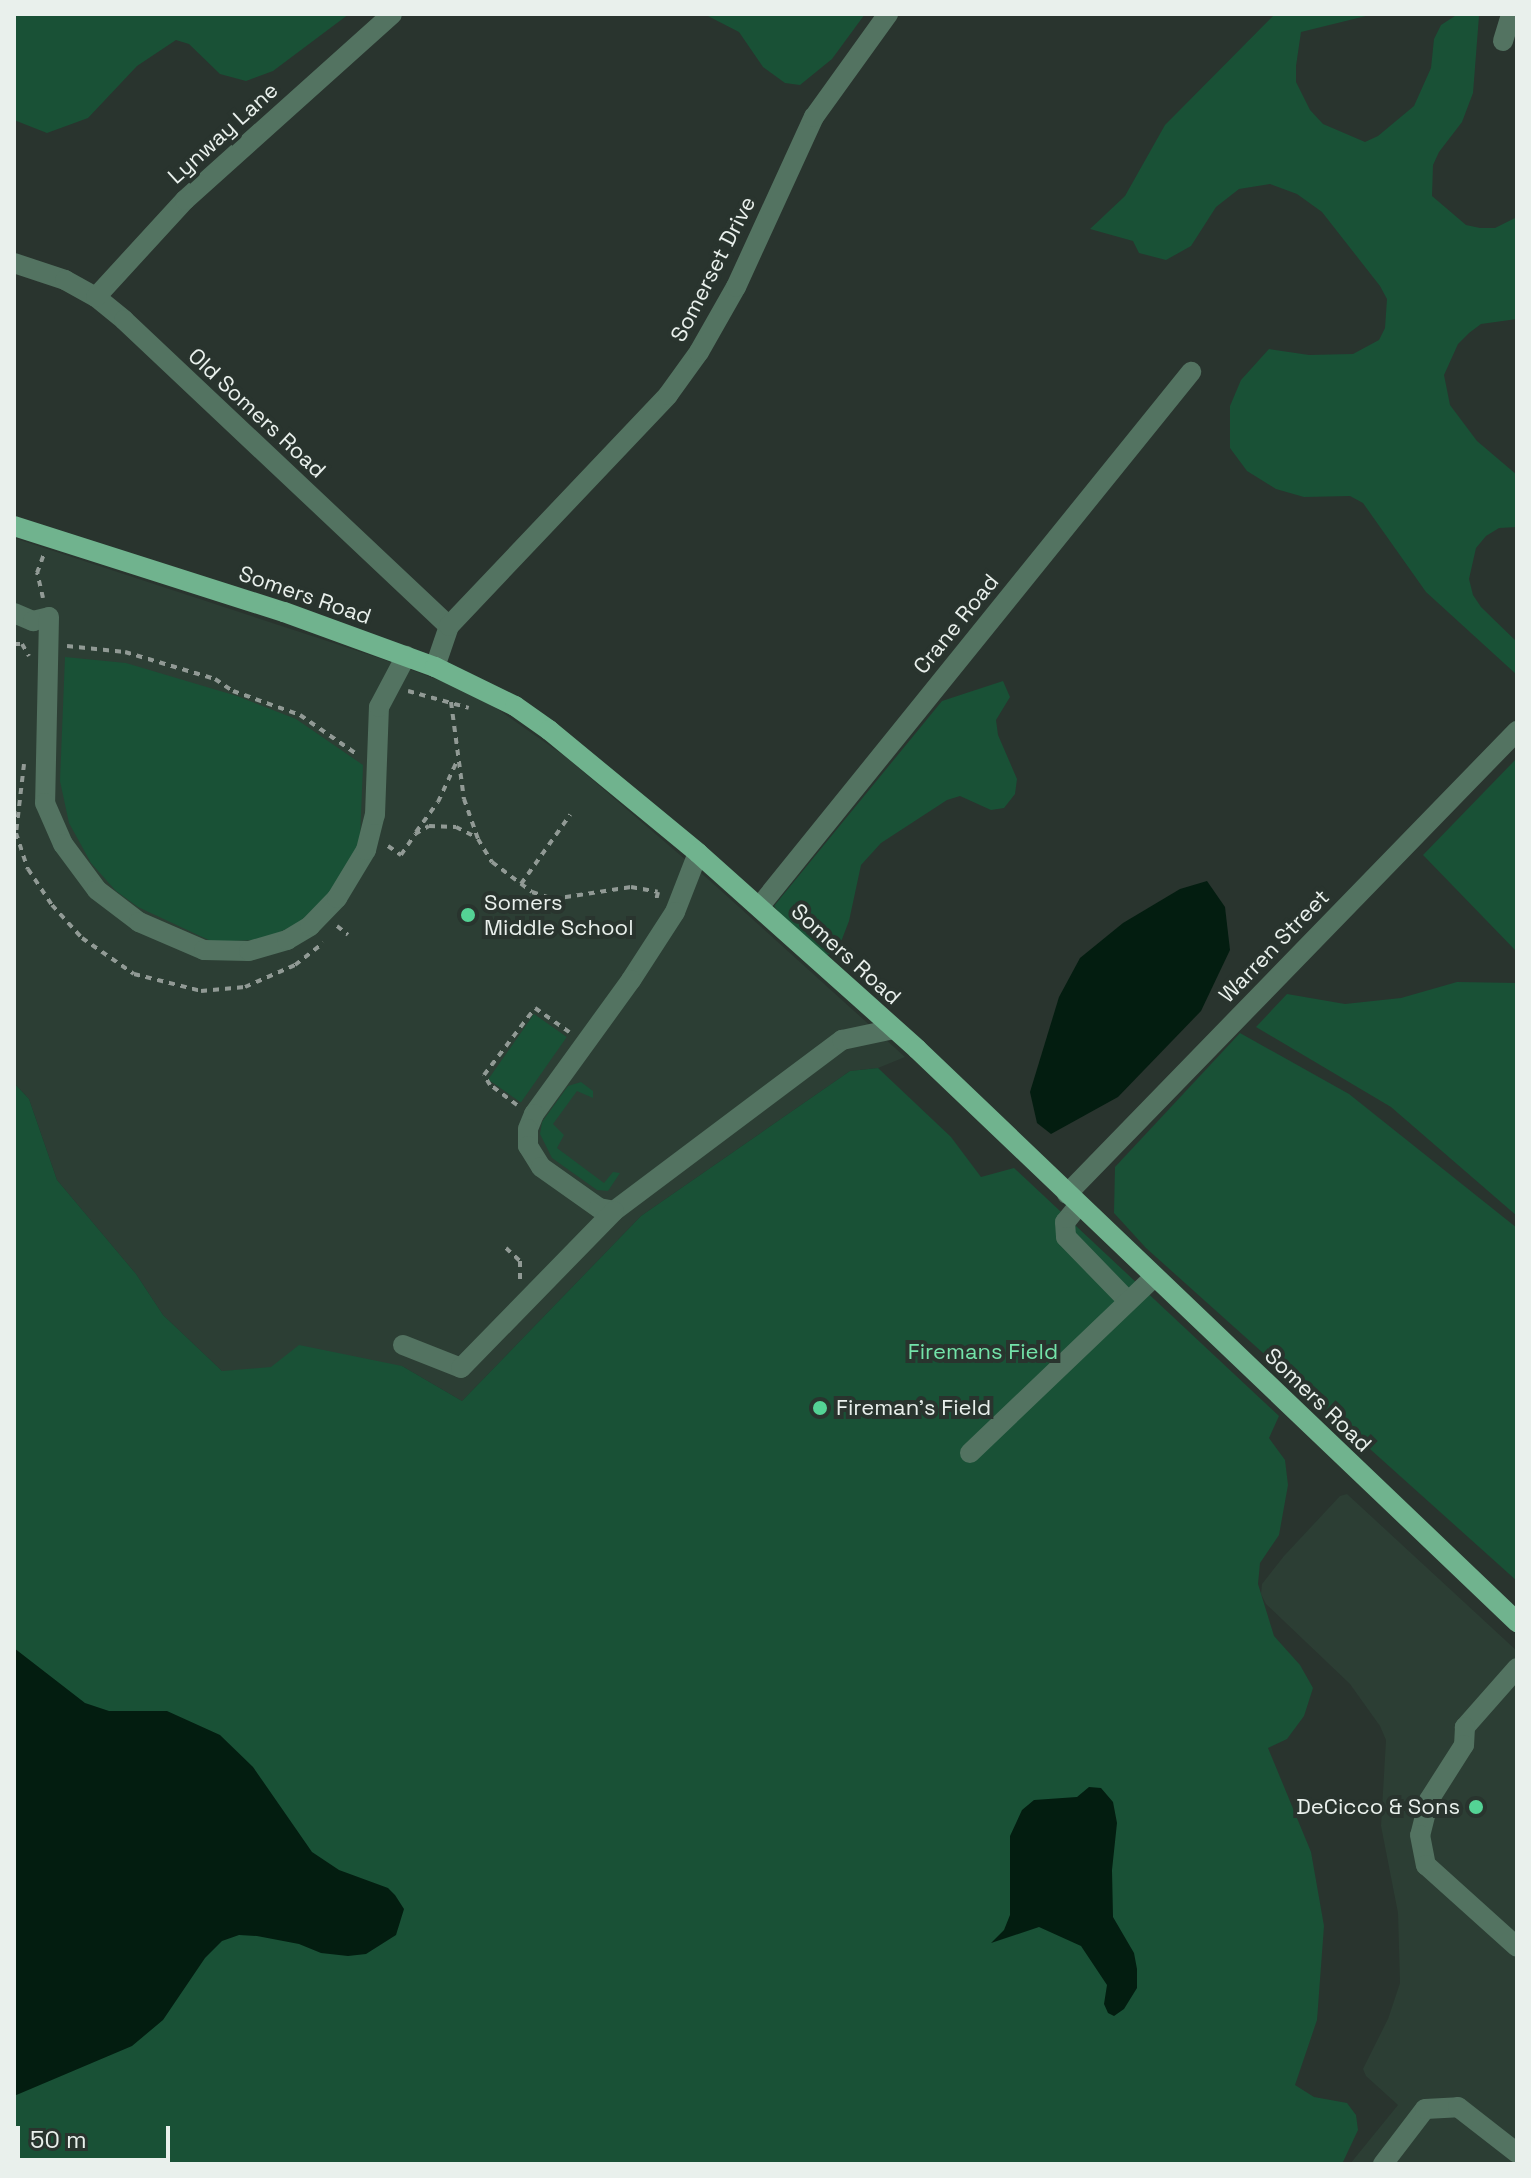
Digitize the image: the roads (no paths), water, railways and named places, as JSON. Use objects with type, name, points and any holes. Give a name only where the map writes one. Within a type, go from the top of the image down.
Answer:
[{"type":"main road","name":"Somers Road","points":[[14,526],[284,612],[435,667],[515,706],[549,730],[698,853],[894,1029],[1517,1622]]},
{"type":"street","name":"Lynway Lane","points":[[96,297],[185,200],[392,14]]},
{"type":"street","name":"Somerset Drive","points":[[449,626],[668,395],[699,352],[736,287],[814,117],[888,14]]},
{"type":"street","points":[[1503,41],[1511,14]]},
{"type":"street","name":"Old Somers Road","points":[[14,263],[65,280],[96,297],[449,626]]},
{"type":"street","name":"Crane Road","points":[[759,907],[1191,372]]},
{"type":"street","points":[[14,613],[33,621],[49,617],[45,803],[63,844],[97,890],[139,922],[204,950],[249,951],[287,940],[310,926],[337,898],[366,850],[375,815],[379,707],[406,656]]},
{"type":"street","points":[[435,667],[449,626]]},
{"type":"street","name":"Warren Street","points":[[1073,1200],[1517,731]]},
{"type":"street","points":[[614,1211],[599,1208],[541,1167],[528,1146],[528,1129],[534,1114],[631,980],[675,912],[698,853]]},
{"type":"street","points":[[403,1345],[461,1368],[614,1211],[842,1040],[894,1029]]},
{"type":"street","points":[[1073,1200],[1065,1222],[1066,1237],[1128,1301]]},
{"type":"street","points":[[970,1453],[1154,1277]]},
{"type":"street","points":[[1517,1668],[1465,1727],[1464,1745],[1438,1784],[1422,1818],[1423,1858],[1517,1947]]},
{"type":"street","points":[[1383,2164],[1425,2109],[1458,2107],[1517,2153]]},
{"type":"place","name":"Somers Middle School","points":[[468,915]]},
{"type":"place","name":"Fireman's Field","points":[[820,1408]]},
{"type":"place","name":"DeCicco & Sons","points":[[1476,1807]]},
{"type":"park label","name":"Firemans Field","points":[[983,1352]]}]
